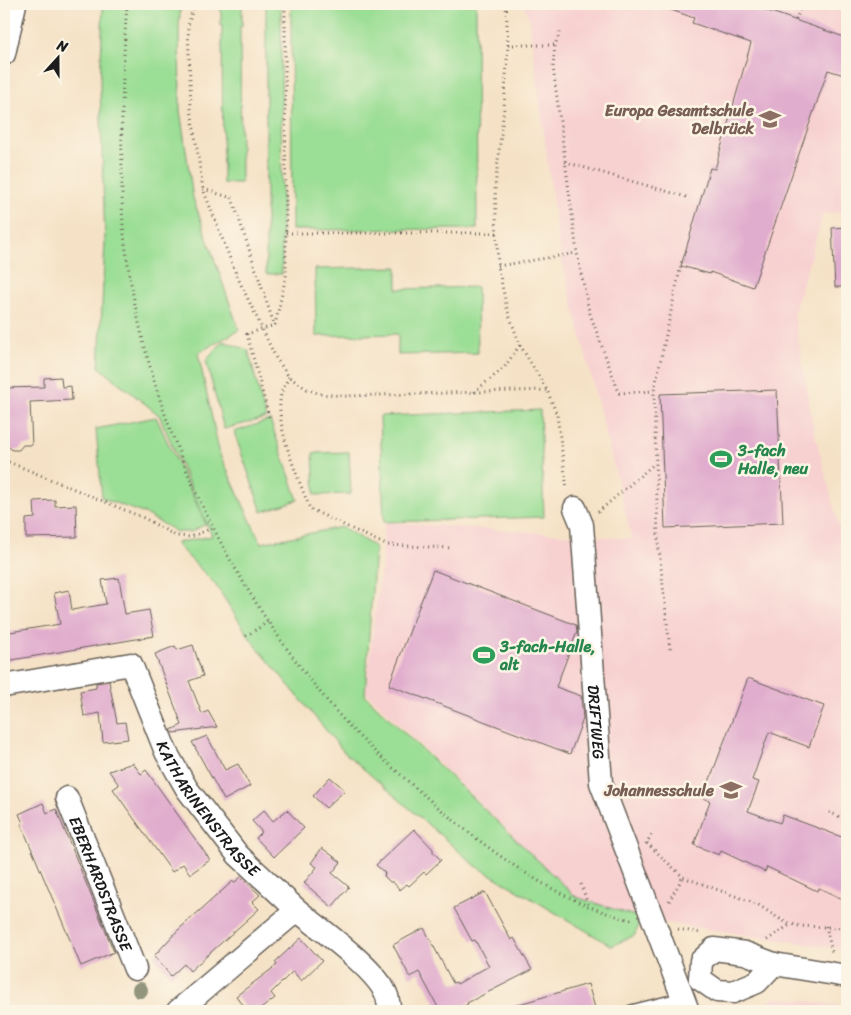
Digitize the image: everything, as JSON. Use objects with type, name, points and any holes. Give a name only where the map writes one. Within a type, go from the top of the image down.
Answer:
[{"type":"street","points":[[4,54],[14,4]]},
{"type":"street","name":"DRIFTWEG","points":[[579,517],[601,783],[683,999]]},
{"type":"street","name":"KATHARINENSTRASSE","points":[[4,686],[131,664],[166,752],[187,789],[238,856],[297,910]]},
{"type":"street","name":"EBERHARDSTRASSE","points":[[67,798],[135,969]]},
{"type":"street","points":[[178,1011],[297,910],[344,948],[374,977],[386,995],[390,1011]]},
{"type":"street","points":[[683,999],[700,979],[700,961],[714,949],[744,953],[774,964],[847,976]]},
{"type":"street","points":[[700,979],[717,991],[733,992],[757,982],[774,964]]},
{"type":"lane","points":[[631,1011],[683,999]]},
{"type":"path","points":[[127,4],[122,77],[123,222],[132,293],[144,351],[159,397],[178,451],[212,528],[268,622],[299,665],[337,712],[391,766],[449,817],[505,859],[548,886],[589,907],[622,918],[654,925]]},
{"type":"path","points":[[194,4],[188,26],[191,109],[204,190],[236,274],[276,358],[289,377],[307,389],[320,394],[346,396],[547,390]]},
{"type":"path","points":[[275,325],[286,276],[285,4]]},
{"type":"path","points":[[506,4],[508,45],[504,108],[495,187],[498,266],[507,309],[520,345],[547,390],[557,415],[567,489],[579,517],[654,464]]},
{"type":"path","points":[[796,20],[802,4]]},
{"type":"path","points":[[560,32],[555,45],[553,67],[577,252],[589,311],[619,393],[654,391]]},
{"type":"path","points":[[508,45],[555,45]]},
{"type":"path","points":[[565,162],[690,198]]},
{"type":"path","points":[[204,190],[232,198],[275,325]]},
{"type":"path","points":[[286,234],[497,233]]},
{"type":"path","points":[[498,266],[577,252]]},
{"type":"path","points":[[670,649],[658,540],[654,464],[654,391],[682,260]]},
{"type":"path","points":[[269,417],[247,334],[275,325]]},
{"type":"path","points":[[474,392],[504,368],[520,345]]},
{"type":"path","points":[[289,377],[282,392],[280,418],[287,447],[310,509],[386,544],[452,548]]},
{"type":"path","points":[[4,460],[144,518],[176,536],[191,538],[212,528]]},
{"type":"path","points":[[246,636],[268,622]]},
{"type":"path","points":[[829,812],[847,820]]},
{"type":"path","points":[[647,842],[683,877],[757,904],[783,921],[799,926],[847,928]]},
{"type":"path","points":[[580,884],[589,907]]},
{"type":"path","points":[[762,944],[791,923]]},
{"type":"path","points":[[826,926],[833,956]]},
{"type":"shaded area","points":[[523,4],[829,4],[847,10],[847,211],[823,214],[794,313],[814,431],[847,556],[847,950],[647,920],[576,897],[366,692],[382,565],[384,522],[632,539],[559,249],[529,18]]},
{"type":"shaded area","points":[[777,997],[847,1007],[847,1011],[754,1011]]},
{"type":"green space","points":[[103,4],[181,4],[179,26],[180,110],[193,198],[239,330],[198,353],[220,455],[261,543],[342,527],[375,547],[365,695],[576,897],[641,918],[635,935],[612,946],[476,866],[344,752],[252,641],[215,584],[175,543],[212,536],[159,415],[99,367],[105,242],[100,87]]},
{"type":"green space","points":[[221,4],[242,4],[242,26],[240,26],[241,183],[223,183]]},
{"type":"green space","points":[[266,4],[281,4],[282,274],[266,274]]},
{"type":"green space","points":[[291,4],[476,4],[477,229],[292,230]]},
{"type":"green space","points":[[397,267],[397,289],[477,287],[478,353],[398,355],[398,334],[316,336],[315,269]]},
{"type":"green space","points":[[223,341],[248,350],[266,418],[224,429],[206,361]]},
{"type":"green space","points":[[540,410],[544,517],[384,522],[380,416]]},
{"type":"green space","points":[[156,417],[206,524],[191,532],[177,532],[145,514],[102,498],[96,429]]},
{"type":"green space","points":[[270,420],[298,500],[262,512],[234,432]]},
{"type":"green space","points":[[349,452],[351,494],[315,495],[313,453]]},
{"type":"building","name":"Europa Gesamtschule Delbrück","points":[[661,4],[748,4],[847,38],[847,76],[828,70],[753,287],[710,272],[710,274],[681,266],[710,168],[715,169],[751,43],[692,23],[694,18],[660,6]]},
{"type":"building","points":[[847,227],[847,287],[835,287],[832,228]]},
{"type":"building","points":[[61,377],[62,387],[71,386],[72,400],[30,402],[32,445],[23,445],[19,450],[12,450],[4,442],[4,388],[44,387],[44,378]]},
{"type":"building","name":"3-fach Halle, neu","points":[[777,390],[783,523],[665,528],[660,394]]},
{"type":"building","points":[[55,500],[55,506],[76,505],[77,537],[26,538],[26,519],[35,518],[34,501]]},
{"type":"building","name":"3-fach-Halle, alt","points":[[433,570],[576,625],[577,632],[556,687],[581,696],[583,719],[570,754],[389,685]]},
{"type":"building","points":[[119,578],[125,614],[149,610],[154,636],[6,661],[4,633],[60,624],[54,593],[69,590],[72,610],[106,604],[102,580]]},
{"type":"building","points":[[193,645],[203,676],[189,681],[202,714],[208,711],[217,727],[173,733],[171,730],[182,725],[155,654],[175,646],[177,650]]},
{"type":"building","name":"Johannesschule","points":[[748,678],[824,706],[809,747],[769,732],[752,780],[759,782],[748,811],[780,823],[783,815],[847,839],[847,901],[819,888],[817,891],[767,867],[765,872],[721,851],[719,855],[694,845],[710,801],[703,798]]},
{"type":"building","points":[[109,681],[117,723],[125,722],[128,739],[103,742],[100,713],[84,716],[80,691],[96,688],[96,683]]},
{"type":"building","points":[[207,736],[225,770],[238,764],[250,786],[224,800],[192,742]]},
{"type":"building","points":[[133,763],[141,774],[146,770],[210,860],[190,874],[183,864],[172,872],[113,789],[119,785],[109,771]]},
{"type":"building","points":[[330,777],[345,790],[326,808],[313,796]]},
{"type":"building","points":[[43,803],[47,813],[56,809],[114,952],[81,966],[21,824],[23,823],[19,814]]},
{"type":"building","points":[[264,810],[273,821],[287,810],[304,828],[274,857],[256,838],[262,832],[252,821]]},
{"type":"building","points":[[414,829],[441,860],[426,874],[424,872],[409,886],[407,884],[400,890],[384,876],[385,873],[376,865]]},
{"type":"building","points":[[322,848],[341,862],[332,873],[349,887],[332,907],[304,883],[317,867],[311,863]]},
{"type":"building","points":[[241,877],[260,895],[252,902],[259,909],[190,971],[184,964],[171,976],[154,956],[178,930],[233,881],[235,882]]},
{"type":"building","points":[[485,892],[511,940],[514,938],[532,970],[455,1011],[440,1011],[419,972],[410,977],[393,945],[424,928],[453,983],[456,982],[457,984],[489,966],[475,940],[472,941],[454,908]]},
{"type":"building","points":[[301,938],[322,961],[301,981],[293,971],[271,993],[275,998],[258,1011],[248,1011],[236,996],[277,965],[275,962]]},
{"type":"building","points":[[588,984],[596,1011],[510,1011],[509,1007]]},
{"type":"place","name":"Europa Gesamtschule Delbrück","points":[[770,119]]},
{"type":"place","name":"3-fach Halle, neu","points":[[721,459]]},
{"type":"place","name":"3-fach-Halle, alt","points":[[484,655]]},
{"type":"place","name":"Johannesschule","points":[[731,790]]}]
